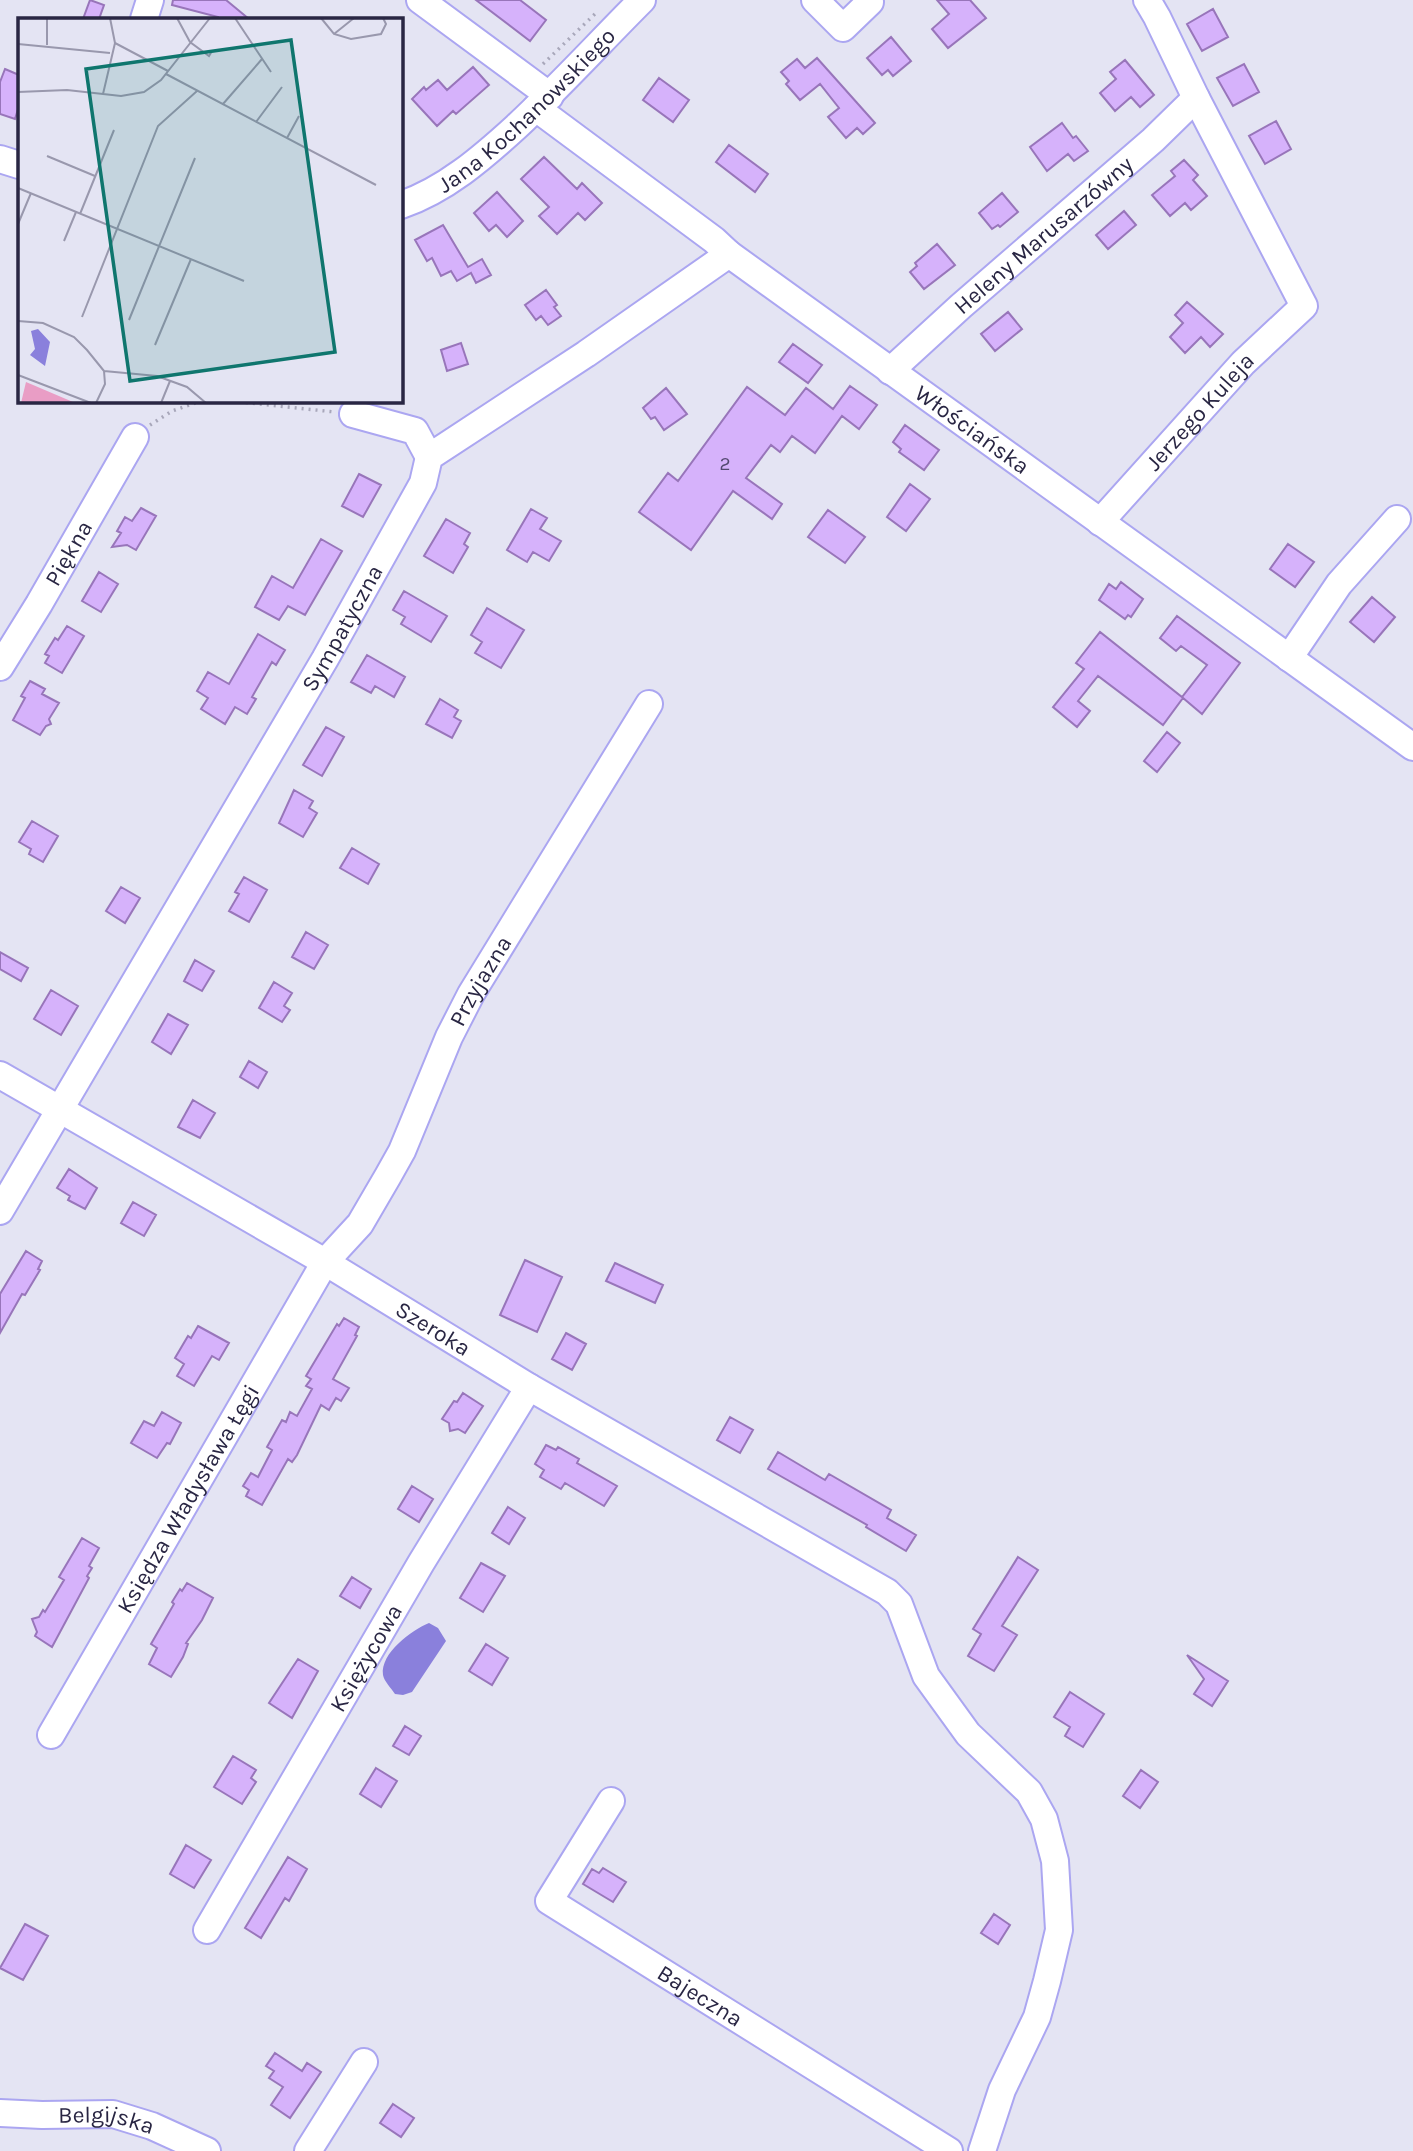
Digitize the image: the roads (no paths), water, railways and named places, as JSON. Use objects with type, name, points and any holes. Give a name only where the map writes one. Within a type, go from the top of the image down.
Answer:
[{"type":"street","points":[[144,18],[150,0]]},
{"type":"street","name":"Włościańska","points":[[420,0],[528,79],[543,102],[730,254],[1413,747]]},
{"type":"street","name":"Jana Kochanowskiego","points":[[402,205],[441,186],[471,166],[543,102],[642,0]]},
{"type":"street","points":[[815,0],[843,28],[870,2]]},
{"type":"street","points":[[1147,0],[1196,98]]},
{"type":"street","name":"Jerzego Kuleja","points":[[1100,522],[1243,363],[1304,306],[1196,98]]},
{"type":"street","name":"Heleny Marusarzówny","points":[[890,371],[961,306],[1153,141],[1196,98]]},
{"type":"street","points":[[0,159],[18,165]]},
{"type":"street","points":[[353,414],[415,431],[429,457],[586,354],[730,254]]},
{"type":"street","name":"Piękna","points":[[0,667],[135,437]]},
{"type":"street","name":"Sympatyczna","points":[[0,1211],[326,659],[423,483],[429,457]]},
{"type":"street","points":[[1289,658],[1339,584],[1397,519]]},
{"type":"street","name":"Przyjazna","points":[[325,1262],[359,1224],[378,1194],[402,1151],[449,1037],[471,994],[649,704]]},
{"type":"street","name":"Szeroka","points":[[0,1074],[325,1262],[529,1387],[887,1592],[899,1604],[926,1676],[968,1734],[1030,1792],[1044,1819],[1055,1861],[1059,1930],[1047,1981],[1037,2017],[1002,2090],[982,2151]]},
{"type":"street","name":"Księdza Władysława Łęgi","points":[[51,1735],[325,1262]]},
{"type":"street","name":"Księżycowa","points":[[207,1930],[421,1563],[529,1387]]},
{"type":"street","name":"Bajeczna","points":[[611,1801],[549,1901],[949,2151]]},
{"type":"street","points":[[309,2151],[364,2062]]},
{"type":"street","name":"Belgijska","points":[[0,2113],[113,2114],[152,2126],[207,2151]]}]
